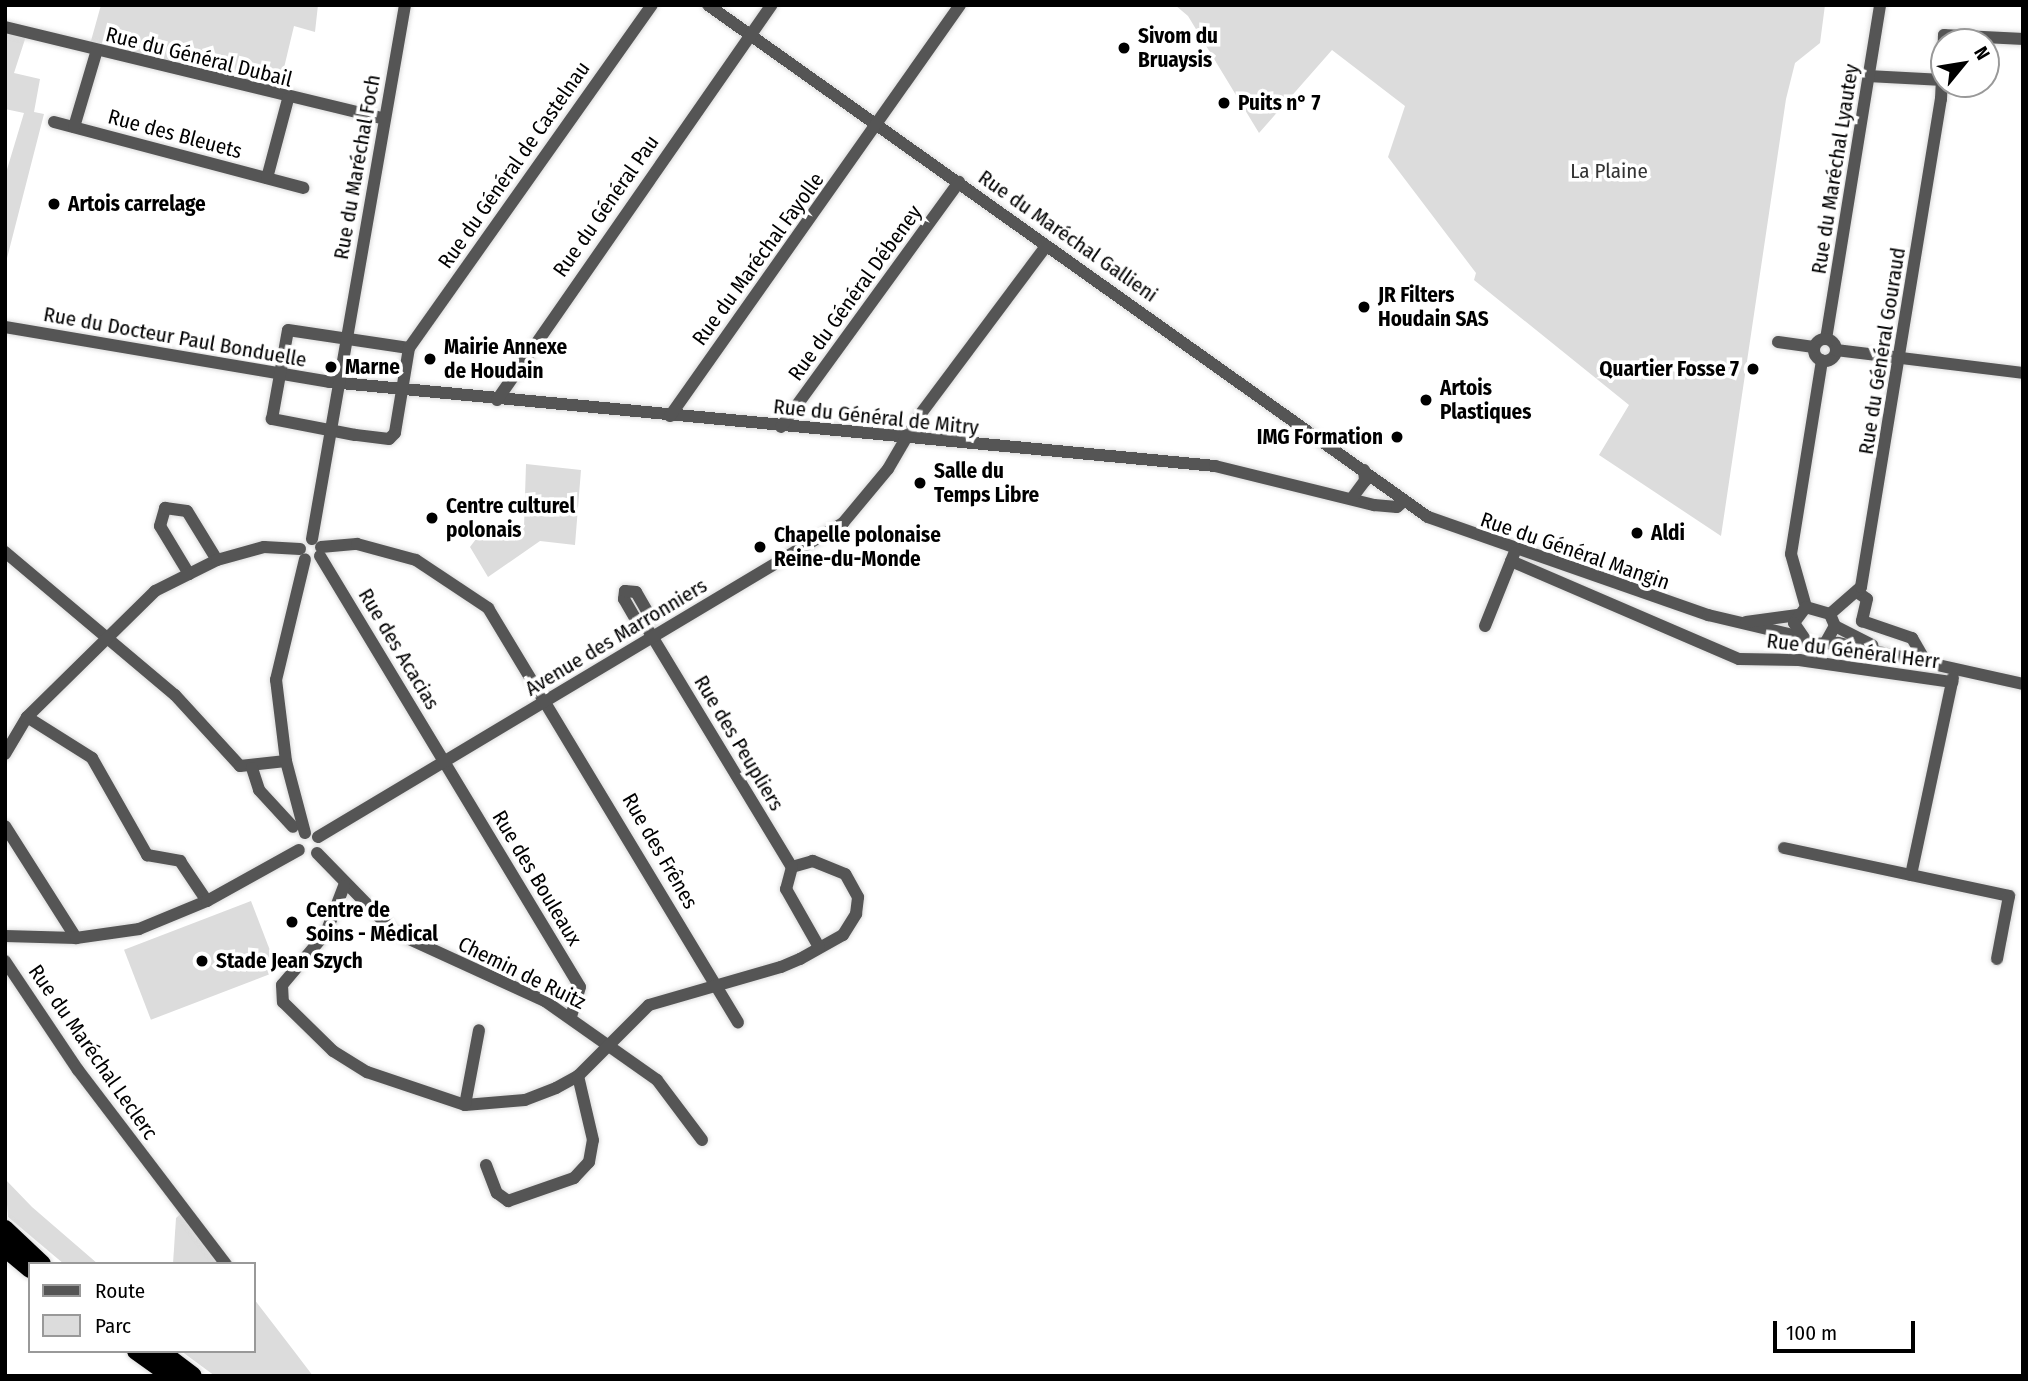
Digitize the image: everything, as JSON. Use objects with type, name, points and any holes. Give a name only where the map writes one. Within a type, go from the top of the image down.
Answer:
[{"type":"highway","points":[[5,1229],[40,1262]]},
{"type":"highway","points":[[5,1248],[28,1267]]},
{"type":"highway","points":[[139,1353],[171,1376]]},
{"type":"highway","points":[[163,1353],[193,1376]]},
{"type":"street","name":"Rue du Maréchal Foch","points":[[318,547],[331,430],[405,5]]},
{"type":"street","name":"Rue du Général de Castelnau","points":[[409,348],[652,5]]},
{"type":"street","name":"Rue du Maréchal Gallieni","points":[[708,5],[1404,501]]},
{"type":"street","name":"Rue du Général Pau","points":[[498,400],[772,5]]},
{"type":"street","name":"Rue du Maréchal Fayolle","points":[[670,416],[960,5]]},
{"type":"street","name":"Rue du Maréchal Lyautey","points":[[1826,338],[1880,5]]},
{"type":"street","name":"Rue du Général Dubail","points":[[5,27],[288,99],[384,119]]},
{"type":"street","name":"Rue du Général Gouraud","points":[[2000,38],[2023,39]]},
{"type":"street","name":"Rue des Bleuets","points":[[74,127],[97,50]]},
{"type":"street","points":[[1869,76],[1930,79]]},
{"type":"street","name":"Rue du Général Gouraud","points":[[1857,592],[1900,359],[1939,98]]},
{"type":"street","name":"Rue des Bleuets","points":[[267,178],[288,99]]},
{"type":"street","name":"Rue des Bleuets","points":[[54,122],[303,188]]},
{"type":"street","name":"Rue du Général Débeney","points":[[781,427],[959,182]]},
{"type":"street","name":"Avenue des Marronniers","points":[[318,836],[843,523],[888,469],[902,440],[1046,246]]},
{"type":"street","name":"Rue du Docteur Paul Bonduelle","points":[[5,327],[279,376],[339,383]]},
{"type":"street","points":[[288,330],[348,336],[409,348],[404,390],[390,439],[272,419],[288,330]]},
{"type":"street","points":[[1778,342],[1814,347],[1826,338],[1836,350],[2023,373]]},
{"type":"street","points":[[1797,636],[1802,611],[1791,554],[1822,360],[1814,347]]},
{"type":"street","points":[[1822,360],[1836,350]]},
{"type":"street","name":"Rue du Général de Mitry","points":[[339,383],[902,440],[1215,466],[1388,507],[1404,501]]},
{"type":"street","points":[[1352,498],[1365,481],[1364,470]]},
{"type":"street","name":"Rue du Général Mangin","points":[[1404,501],[1457,532],[1749,659]]},
{"type":"street","points":[[189,574],[159,526],[165,508],[187,511],[217,560]]},
{"type":"street","name":"Rue des Frênes","points":[[5,754],[27,717],[142,602],[217,560],[264,547],[302,554],[318,547],[378,548],[437,569],[488,608],[548,700],[738,1023]]},
{"type":"street","points":[[299,850],[305,833],[286,761],[276,680],[302,554],[318,547]]},
{"type":"street","name":"Rue des Acacias","points":[[318,547],[445,762]]},
{"type":"street","points":[[1485,626],[1513,555]]},
{"type":"street","name":"Rue du Général Mangin","points":[[1513,555],[1741,623],[1822,644],[1895,656]]},
{"type":"street","points":[[7,556],[175,695],[234,760],[251,768],[286,761]]},
{"type":"street","points":[[1813,662],[1833,620],[1857,592],[1867,599],[1862,621],[1912,639],[1927,664]]},
{"type":"street","points":[[1802,611],[1820,606],[1833,620],[1895,656],[1927,664],[1954,676],[2023,684]]},
{"type":"street","name":"Rue du Général Mangin","points":[[1741,623],[1802,611]]},
{"type":"street","name":"Rue des Peupliers","points":[[644,623],[792,867]]},
{"type":"street","name":"Rue du Général Herr","points":[[1749,659],[1813,662],[1954,676]]},
{"type":"street","points":[[1911,875],[1954,676]]},
{"type":"street","points":[[27,717],[92,758],[147,855],[180,861],[207,901]]},
{"type":"street","name":"Rue des Bouleaux","points":[[445,762],[580,987],[571,1016]]},
{"type":"street","points":[[251,768],[255,784],[293,827]]},
{"type":"street","points":[[5,825],[76,938]]},
{"type":"street","points":[[5,936],[76,938],[139,929],[207,901],[299,850],[317,853],[318,836],[305,833]]},
{"type":"street","points":[[1784,848],[2023,899]]},
{"type":"street","name":"Chemin de Ruitz","points":[[317,853],[344,886],[394,932],[571,1016],[607,1042],[657,1080],[702,1140]]},
{"type":"street","points":[[344,886],[321,941],[282,985],[283,1002],[333,1051],[402,1087],[465,1105],[525,1100],[579,1076],[607,1042],[649,1005],[715,982],[781,967],[819,947],[851,926],[858,897],[845,874],[829,864],[792,867],[786,889],[819,947]]},
{"type":"street","points":[[1997,959],[2008,897]]},
{"type":"street","name":"Rue du Maréchal Leclerc","points":[[5,961],[150,1165],[224,1262]]},
{"type":"street","points":[[465,1105],[479,1030]]},
{"type":"street","points":[[486,1165],[497,1193],[508,1201],[574,1178],[589,1162],[593,1140],[579,1076]]},
{"type":"green space","points":[[101,5],[318,5],[315,32],[294,26],[277,97],[89,48]]},
{"type":"green space","name":"La Plaine","points":[[1175,5],[1825,5],[1820,43],[1795,63],[1786,99],[1721,536],[1599,455],[1629,405],[1474,280],[1476,273],[1388,157],[1405,106],[1332,50],[1259,133],[1188,16]]},
{"type":"green space","points":[[5,27],[27,33],[14,73],[40,79],[34,112],[44,114],[5,266],[5,176],[24,113],[5,109]]},
{"type":"green space","points":[[526,464],[581,470],[575,545],[540,541],[488,577],[470,547],[488,523],[524,527]]},
{"type":"green space","name":"Stade Jean Szych","points":[[251,901],[278,971],[151,1020],[124,950]]},
{"type":"green space","points":[[5,1179],[32,1207],[96,1262],[62,1262],[8,1217]]},
{"type":"green space","points":[[185,1210],[224,1262],[173,1262],[176,1218]]},
{"type":"green space","points":[[256,1302],[313,1376],[215,1376],[184,1353],[256,1353]]},
{"type":"place","name":"Sivom du Bruaysis","points":[[1124,48]]},
{"type":"place","name":"Puits n° 7","points":[[1224,103]]},
{"type":"place","name":"Artois carrelage","points":[[54,204]]},
{"type":"place","name":"JR Filters Houdain SAS","points":[[1364,307]]},
{"type":"place","name":"Mairie Annexe de Houdain","points":[[430,359]]},
{"type":"place","name":"Marne","points":[[331,367]]},
{"type":"place","name":"Quartier Fosse 7","points":[[1753,369]]},
{"type":"place","name":"Artois Plastiques","points":[[1426,400]]},
{"type":"place","name":"IMG Formation","points":[[1397,437]]},
{"type":"place","name":"Salle du Temps Libre","points":[[920,483]]},
{"type":"place","name":"Centre culturel polonais","points":[[432,518]]},
{"type":"place","name":"Aldi","points":[[1637,533]]},
{"type":"place","name":"Chapelle polonaise Reine-du-Monde","points":[[760,547]]},
{"type":"place","name":"Centre de Soins - Médical","points":[[292,922]]},
{"type":"place","name":"Stade Jean Szych","points":[[202,961]]}]
